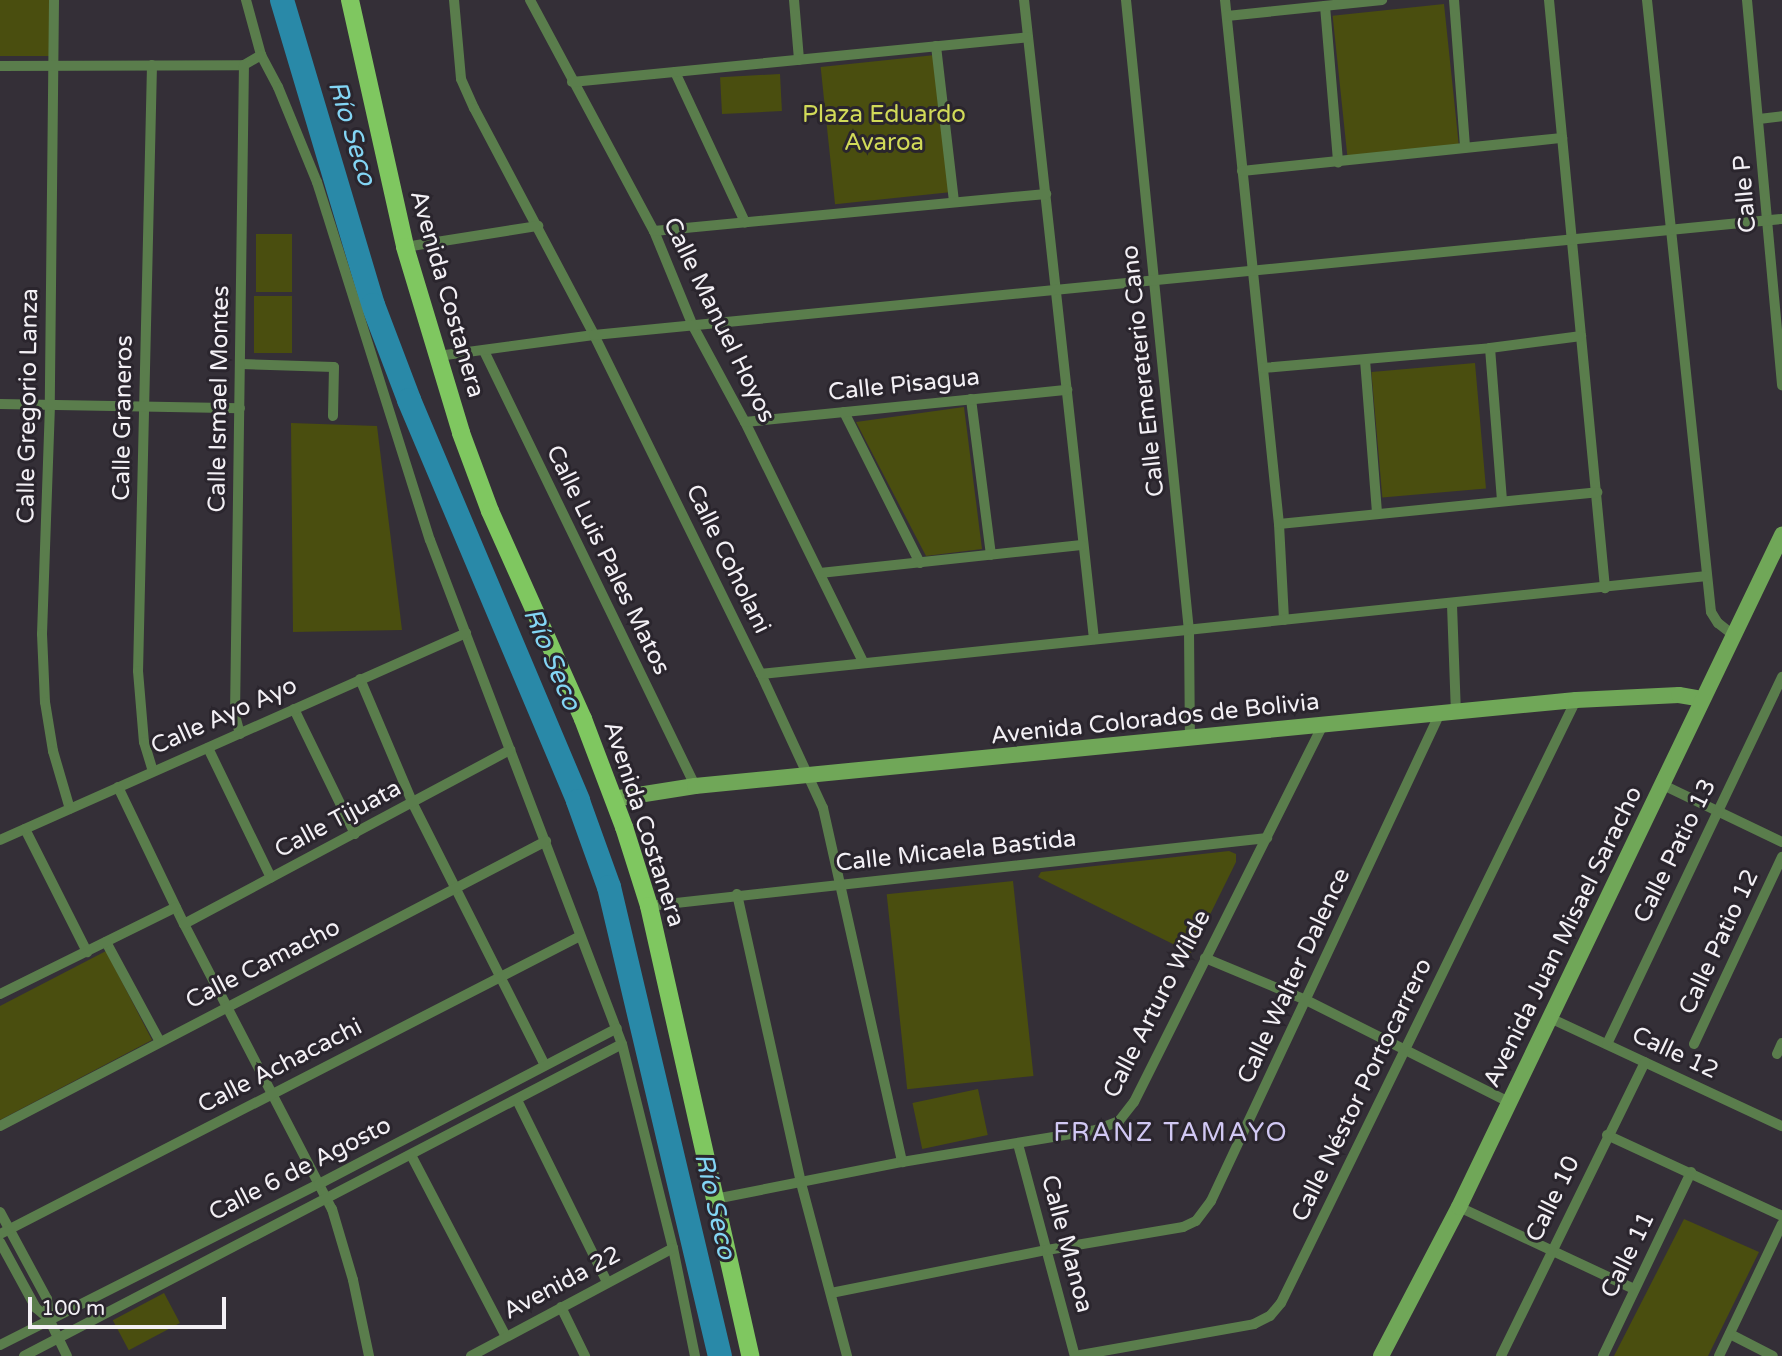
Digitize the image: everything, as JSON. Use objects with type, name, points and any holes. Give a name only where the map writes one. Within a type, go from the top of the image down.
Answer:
[{"type":"main road","name":"Avenida Costanera","points":[[350,0],[405,247],[438,356],[490,511],[583,719],[649,906],[750,1356]]},
{"type":"street","name":"Calle Gregorio Lanza","points":[[54,0],[50,405],[42,634],[45,702],[53,751],[70,809]]},
{"type":"street","points":[[246,0],[261,55],[278,87],[317,182],[430,540],[546,841],[579,936],[617,1028],[673,1248],[695,1356]]},
{"type":"street","name":"Calle Coholani","points":[[454,0],[461,79],[593,335],[761,674],[823,808],[902,1162]]},
{"type":"street","name":"Calle Manuel Hoyos","points":[[530,0],[653,232],[693,326],[745,422],[863,662]]},
{"type":"street","points":[[794,0],[799,60]]},
{"type":"street","points":[[1024,0],[1094,639]]},
{"type":"street","name":"Calle Emereterio Cano","points":[[1126,0],[1189,631],[1190,739]]},
{"type":"street","points":[[1225,0],[1279,524],[1284,620]]},
{"type":"street","points":[[1227,16],[1382,0]]},
{"type":"street","points":[[1454,0],[1465,148]]},
{"type":"street","points":[[1549,0],[1605,588]]},
{"type":"street","points":[[1647,0],[1711,612],[1718,623],[1732,634]]},
{"type":"street","name":"Calle P","points":[[1747,0],[1779,325],[1782,385]]},
{"type":"street","points":[[1325,6],[1338,162]]},
{"type":"street","points":[[572,82],[1028,37]]},
{"type":"street","points":[[936,46],[954,201]]},
{"type":"street","points":[[0,66],[244,65],[261,55]]},
{"type":"street","name":"Calle Graneros","points":[[152,65],[138,671],[144,742],[153,771]]},
{"type":"street","name":"Calle Ismael Montes","points":[[240,734],[235,715],[244,65]]},
{"type":"street","points":[[675,72],[744,222]]},
{"type":"street","points":[[1759,119],[1782,116]]},
{"type":"street","points":[[1242,171],[1562,138]]},
{"type":"street","points":[[653,232],[1046,194]]},
{"type":"street","points":[[438,356],[593,335],[1155,278],[1670,232],[1782,219]]},
{"type":"street","points":[[405,247],[538,226]]},
{"type":"street","points":[[1263,368],[1490,348],[1581,336]]},
{"type":"street","points":[[1490,348],[1502,501]]},
{"type":"street","name":"Calle Luis Pales Matos","points":[[484,351],[695,786]]},
{"type":"street","points":[[1365,360],[1377,513]]},
{"type":"street","points":[[241,364],[334,367],[334,416]]},
{"type":"street","name":"Calle Pisagua","points":[[745,422],[1067,390]]},
{"type":"street","points":[[971,399],[990,555]]},
{"type":"street","points":[[0,404],[240,408]]},
{"type":"street","points":[[844,412],[920,563]]},
{"type":"street","points":[[1279,524],[1597,492]]},
{"type":"street","name":"Avenida Juan Misael Saracho","points":[[1381,1356],[1459,1207],[1732,634],[1778,553],[1782,535]]},
{"type":"street","points":[[820,573],[1083,545]]},
{"type":"street","points":[[761,674],[1452,605],[1707,576]]},
{"type":"street","points":[[1448,712],[1452,605]]},
{"type":"street","name":"Calle Ayo Ayo","points":[[0,840],[466,633]]},
{"type":"street","name":"Calle Patio 13","points":[[1607,1044],[1782,677]]},
{"type":"street","points":[[360,679],[413,804],[545,1065]]},
{"type":"street","name":"Avenida Colorados de Bolivia","points":[[613,799],[695,786],[1576,700],[1679,695],[1702,699]]},
{"type":"street","name":"Calle Néstor Portocarrero","points":[[1075,1356],[1254,1324],[1270,1317],[1281,1303],[1576,700]]},
{"type":"street","points":[[294,709],[355,834]]},
{"type":"street","name":"Calle Walter Dalence","points":[[831,1293],[1047,1250],[1183,1227],[1196,1221],[1211,1201],[1306,1000],[1448,712]]},
{"type":"street","name":"Calle Arturo Wilde","points":[[715,1199],[902,1162],[1096,1130],[1108,1127],[1126,1114],[1323,725]]},
{"type":"street","points":[[208,748],[271,878]]},
{"type":"street","name":"Calle Tijuata","points":[[184,924],[510,750]]},
{"type":"street","points":[[1661,785],[1782,842]]},
{"type":"street","points":[[118,787],[226,1007],[327,1199],[353,1280],[369,1356]]},
{"type":"street","points":[[25,829],[87,952]]},
{"type":"street","name":"Calle Micaela Bastida","points":[[649,906],[737,894],[1024,866],[1267,838]]},
{"type":"street","name":"Calle Camacho","points":[[0,1126],[159,1040],[457,890],[546,841]]},
{"type":"street","name":"Calle Patio 12","points":[[1694,1044],[1782,857]]},
{"type":"street","points":[[737,894],[801,1183],[847,1356]]},
{"type":"street","points":[[1,992],[176,907]]},
{"type":"street","name":"Calle Achacachi","points":[[4,1231],[579,936]]},
{"type":"street","points":[[106,942],[159,1040]]},
{"type":"street","points":[[1205,958],[1306,1000],[1509,1102]]},
{"type":"street","name":"Calle 12","points":[[1550,1017],[1782,1126]]},
{"type":"street","name":"Calle 6 de Agosto","points":[[0,1345],[319,1184],[617,1028]]},
{"type":"street","name":"Calle 6 de Agosto","points":[[24,1356],[622,1044]]},
{"type":"street","name":"Calle 10","points":[[1501,1356],[1645,1062]]},
{"type":"street","points":[[517,1100],[607,1282]]},
{"type":"street","points":[[1607,1135],[1782,1216]]},
{"type":"street","name":"Calle Manoa","points":[[1018,1143],[1075,1356]]},
{"type":"street","points":[[411,1156],[506,1337]]},
{"type":"street","name":"Calle 11","points":[[1603,1356],[1691,1172]]},
{"type":"street","points":[[1459,1207],[1634,1289]]},
{"type":"street","points":[[0,1212],[4,1231],[47,1300],[49,1319],[67,1356]]},
{"type":"street","points":[[1719,1356],[1782,1224]]},
{"type":"street","points":[[0,1242],[36,1308],[49,1319]]},
{"type":"street","name":"Avenida 22","points":[[471,1356],[673,1248]]},
{"type":"street","points":[[561,1307],[585,1356]]},
{"type":"street","points":[[1730,1334],[1773,1356]]},
{"type":"green space","points":[[0,0],[49,0],[49,56],[0,56]]},
{"type":"green space","points":[[1444,4],[1459,146],[1348,158],[1333,16]]},
{"type":"green space","name":"Plaza Eduardo Avaroa","points":[[935,55],[949,192],[835,204],[821,67]]},
{"type":"green space","points":[[780,74],[782,111],[722,114],[720,77]]},
{"type":"green space","points":[[256,234],[292,234],[292,292],[256,292]]},
{"type":"green space","points":[[254,296],[292,296],[292,353],[254,353]]},
{"type":"green space","points":[[1475,363],[1486,489],[1382,498],[1371,372]]},
{"type":"green space","points":[[964,407],[982,549],[926,556],[856,422]]},
{"type":"green space","points":[[291,423],[377,426],[402,630],[293,632]]},
{"type":"green space","points":[[1229,851],[1236,854],[1236,862],[1191,953],[1038,877],[1041,872]]},
{"type":"green space","points":[[1013,881],[1033,1076],[907,1089],[887,894]]},
{"type":"green space","points":[[106,951],[152,1040],[0,1120],[0,1006]]},
{"type":"green space","points":[[978,1089],[988,1135],[922,1149],[912,1103]]},
{"type":"green space","points":[[1684,1219],[1759,1252],[1708,1356],[1614,1356]]},
{"type":"green space","points":[[164,1293],[180,1323],[129,1350],[113,1320]]},
{"type":"waterway","name":"Río Seco","points":[[282,0],[373,305],[409,400],[578,801],[609,887],[720,1356]]},
{"type":"district","name":"FRANZ TAMAYO","points":[[1171,1133]]}]
